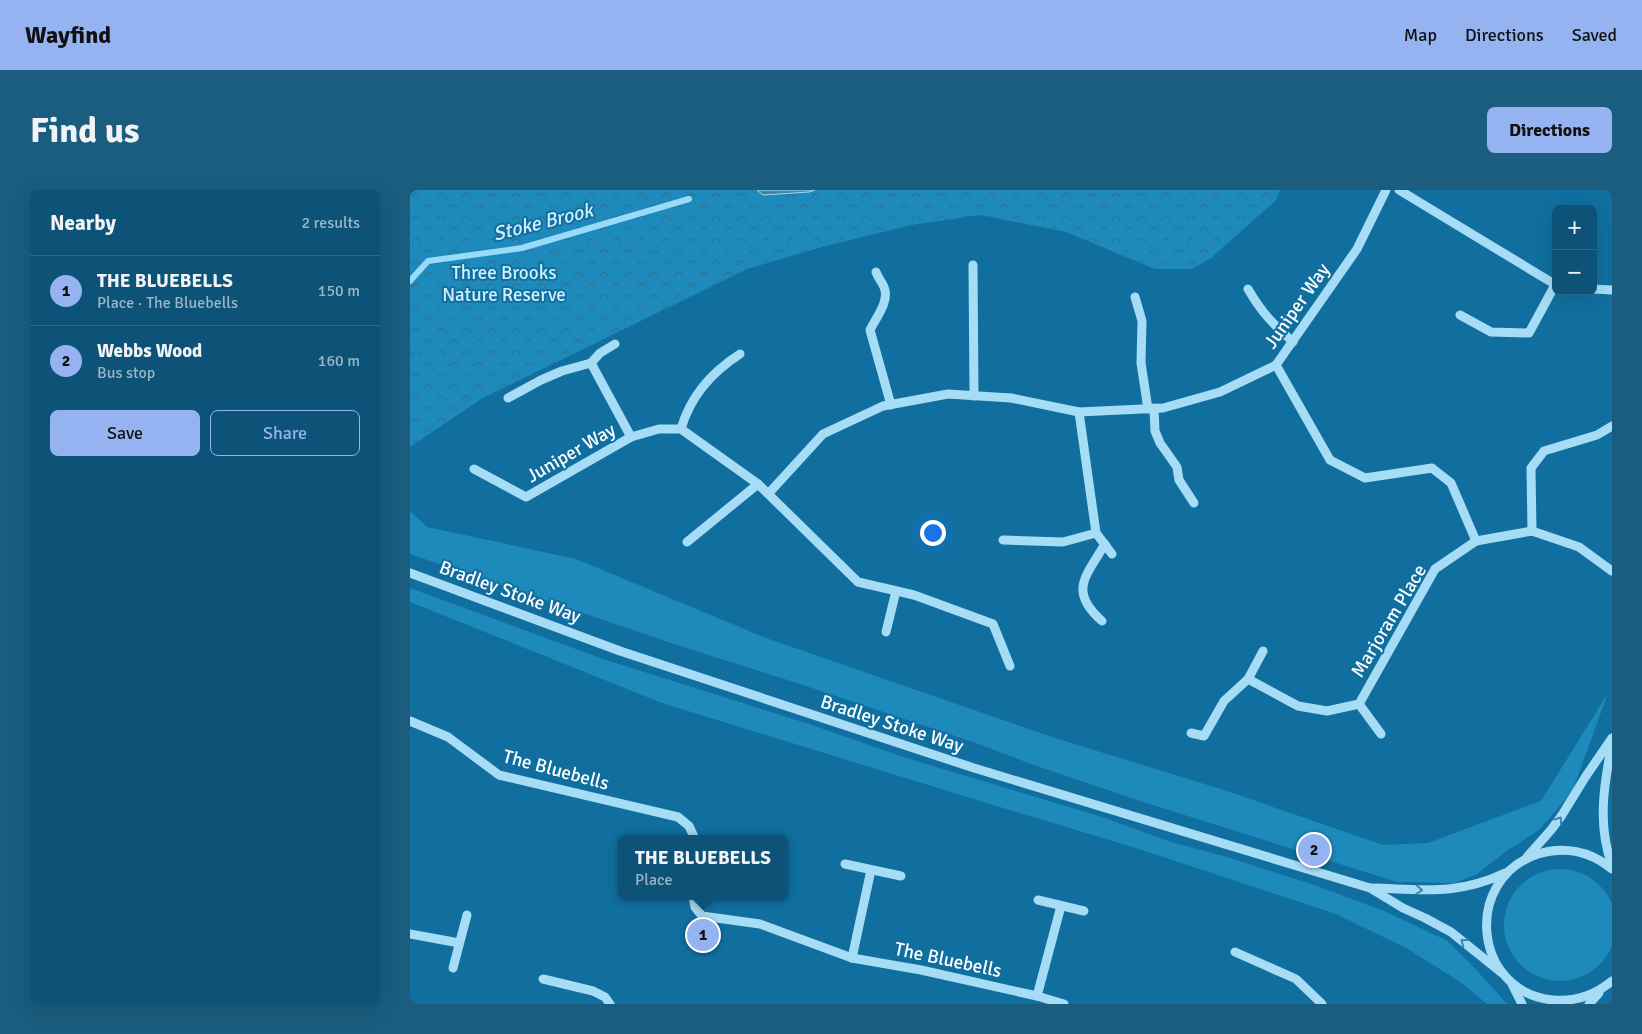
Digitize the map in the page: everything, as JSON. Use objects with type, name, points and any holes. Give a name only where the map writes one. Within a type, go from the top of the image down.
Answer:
[{"type":"street","name":"Juniper Way","points":[[768,493],[823,434],[883,406],[948,394],[1011,398],[1079,412],[1163,408],[1220,392],[1276,365],[1357,249],[1386,190]]},
{"type":"street","points":[[1398,190],[1552,283]]},
{"type":"street","points":[[973,265],[974,396]]},
{"type":"street","points":[[876,272],[886,294],[884,305],[870,330],[891,405]]},
{"type":"street","points":[[1248,289],[1261,311],[1271,323],[1293,342]]},
{"type":"street","points":[[1597,289],[1612,290]]},
{"type":"street","points":[[1460,315],[1491,332],[1529,332],[1552,290]]},
{"type":"street","points":[[1135,297],[1142,321],[1141,363],[1155,431],[1160,443],[1177,466],[1179,480],[1194,503]]},
{"type":"street","points":[[508,398],[562,371],[591,363],[600,353],[615,344]]},
{"type":"street","points":[[740,354],[706,382],[691,403],[681,429],[758,484],[858,582],[914,594],[993,624],[1010,666]]},
{"type":"street","name":"Juniper Way","points":[[591,363],[631,437]]},
{"type":"street","points":[[1276,365],[1330,460],[1365,478],[1432,468],[1451,483],[1476,541]]},
{"type":"street","points":[[1079,412],[1096,533],[1112,554]]},
{"type":"street","points":[[1532,531],[1532,468],[1544,451],[1597,435],[1612,426]]},
{"type":"street","name":"Juniper Way","points":[[474,469],[526,497],[631,437],[659,429],[681,429]]},
{"type":"street","points":[[686,542],[758,484]]},
{"type":"street","name":"Marjoram Place","points":[[1248,679],[1298,706],[1328,711],[1359,704],[1435,570],[1476,541],[1532,531],[1580,547],[1612,571]]},
{"type":"street","points":[[1003,540],[1063,542],[1096,533]]},
{"type":"street","points":[[1102,621],[1085,602],[1082,589],[1085,576],[1105,544]]},
{"type":"street","name":"Bradley Stoke Way","points":[[410,573],[620,650],[974,768],[1370,888],[1403,908],[1451,932],[1502,973]]},
{"type":"street","points":[[886,632],[896,591]]},
{"type":"street","points":[[1190,733],[1204,736],[1224,701],[1248,679],[1263,651]]},
{"type":"street","name":"Marjoram Place","points":[[1359,704],[1381,734]]},
{"type":"street","name":"The Bluebells","points":[[410,721],[448,737],[499,775],[678,817],[689,826],[693,835]]},
{"type":"street","points":[[1603,989],[1584,998],[1563,1001],[1544,999],[1526,993],[1502,973],[1494,961],[1488,947],[1485,924],[1491,895],[1506,873],[1527,858],[1552,830],[1612,738]]},
{"type":"street","points":[[1612,743],[1602,807],[1605,839],[1612,865]]},
{"type":"street","points":[[1527,858],[1549,850],[1570,850],[1592,856],[1612,869]]},
{"type":"street","points":[[845,864],[900,876]]},
{"type":"street","points":[[852,958],[872,870]]},
{"type":"street","name":"Bradley Stoke Way","points":[[1370,888],[1455,889],[1481,884],[1506,873]]},
{"type":"street","name":"The Bluebells","points":[[693,900],[694,907],[702,916],[760,924],[852,958],[921,970],[1038,996],[1064,1004]]},
{"type":"street","points":[[1038,900],[1084,911]]},
{"type":"street","points":[[1038,996],[1061,906]]},
{"type":"street","points":[[453,968],[467,915]]},
{"type":"street","points":[[410,934],[459,943]]},
{"type":"street","points":[[1234,952],[1296,979],[1322,1004]]},
{"type":"street","points":[[543,979],[593,991],[605,997],[610,1004]]},
{"type":"street","points":[[1589,1004],[1612,981]]},
{"type":"street","points":[[1511,982],[1522,1004]]},
{"type":"green space","name":"Three Brooks Nature Reserve","points":[[410,190],[1280,190],[1276,200],[1210,259],[1191,269],[1155,269],[1066,232],[980,215],[911,225],[822,247],[747,269],[481,399],[410,447]]},
{"type":"green space","points":[[410,511],[427,527],[576,559],[766,638],[1058,739],[1227,791],[1383,845],[1428,843],[1541,801],[1608,693],[1572,792],[1539,830],[1508,850],[1477,874],[1455,883],[1397,882],[1140,801],[976,743],[680,646],[410,554]]},
{"type":"green space","points":[[410,588],[603,659],[812,725],[900,756],[1105,818],[1171,842],[1227,857],[1317,886],[1384,911],[1446,940],[1470,963],[1507,1004],[1487,1004],[1459,981],[1406,948],[1336,914],[1136,848],[662,703],[410,602]]},
{"type":"green space","points":[[1560,869],[1581,873],[1600,885],[1612,904],[1616,925],[1612,946],[1600,965],[1581,977],[1560,981],[1539,977],[1520,965],[1508,946],[1504,925],[1508,904],[1520,885],[1539,873]]},
{"type":"shaded area","points":[[757,190],[815,190],[763,195]]},
{"type":"waterway","name":"Stoke Brook","points":[[410,281],[428,261],[522,248],[689,199]]},
{"type":"place","name":"Webbs Wood","points":[[1314,850]]},
{"type":"place","name":"THE BLUEBELLS","points":[[703,935]]}]
